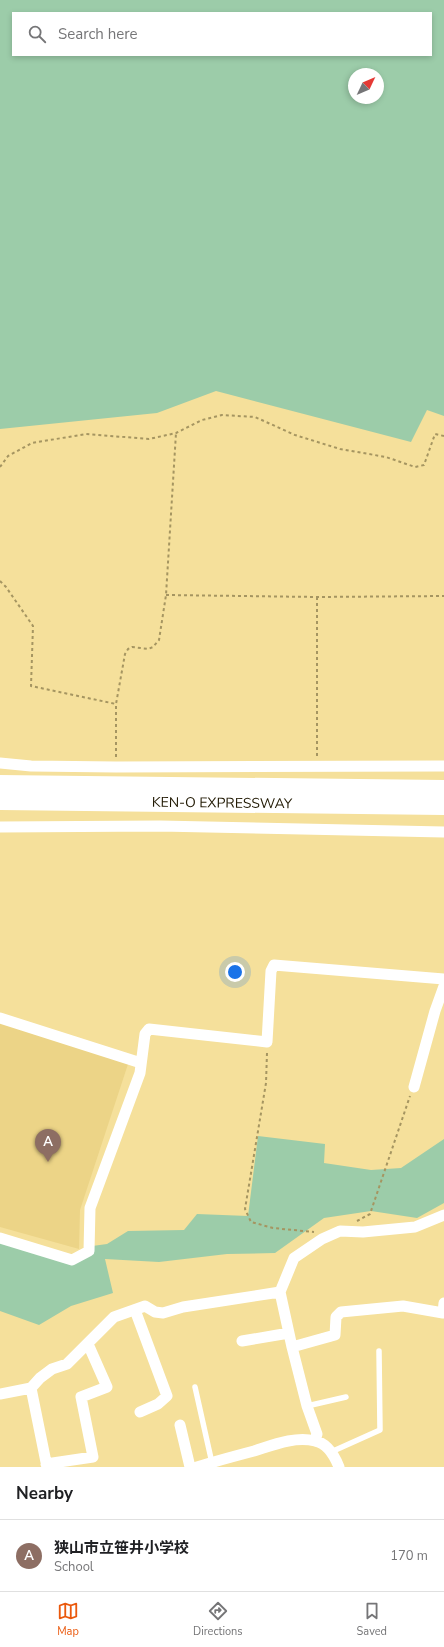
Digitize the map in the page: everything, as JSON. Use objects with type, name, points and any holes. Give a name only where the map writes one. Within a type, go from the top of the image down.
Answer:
[{"type":"highway","name":"KEN-O EXPRESSWAY","points":[[0,785],[444,790]]},
{"type":"highway","name":"KEN-O EXPRESSWAY","points":[[0,800],[444,805]]},
{"type":"street","points":[[0,763],[31,766],[444,766]]},
{"type":"street","points":[[0,827],[160,826],[444,832]]},
{"type":"street","points":[[0,1238],[72,1260],[90,1251],[90,1208],[140,1073],[145,1034],[149,1029],[267,1042],[271,971],[274,965],[444,979]]},
{"type":"street","points":[[414,1087],[435,1011],[444,986]]},
{"type":"street","points":[[0,1018],[141,1063]]},
{"type":"street","points":[[315,1440],[317,1434],[307,1406],[280,1292],[294,1258],[322,1239],[337,1232],[363,1232],[415,1227],[444,1215]]},
{"type":"street","points":[[0,1394],[31,1388],[40,1378],[52,1369],[67,1364],[114,1317],[145,1306],[155,1312],[163,1313],[183,1307],[280,1292]]},
{"type":"street","points":[[292,1347],[335,1335],[336,1316],[340,1312],[403,1306],[444,1312]]},
{"type":"street","points":[[135,1310],[166,1396],[158,1404],[140,1412]]},
{"type":"street","points":[[242,1341],[289,1333]]},
{"type":"street","points":[[31,1388],[47,1466],[93,1457],[81,1397],[107,1387],[88,1344]]},
{"type":"street","points":[[180,1425],[190,1467]]},
{"type":"street","points":[[197,1467],[212,1465],[291,1440],[315,1440],[331,1452],[339,1467]]},
{"type":"lane","points":[[331,1452],[380,1430],[379,1351]]},
{"type":"lane","points":[[195,1387],[212,1465]]},
{"type":"lane","points":[[307,1406],[346,1397]]},
{"type":"path","points":[[0,468],[8,456],[32,443],[86,434],[149,438],[176,433],[202,420],[222,415],[255,417],[295,435],[340,449],[386,457],[415,467],[424,465],[435,434],[444,436]]},
{"type":"path","points":[[116,766],[116,704],[125,654],[132,647],[148,649],[153,647],[159,640],[166,595],[176,433]]},
{"type":"path","points":[[0,581],[6,587],[33,626],[31,686],[116,704]]},
{"type":"path","points":[[166,595],[317,597],[444,596]]},
{"type":"path","points":[[317,597],[317,766]]},
{"type":"path","points":[[267,1042],[266,1083],[245,1209],[251,1222],[273,1228],[337,1232],[370,1214],[414,1087]]},
{"type":"shaded area","points":[[0,1020],[131,1055],[80,1210],[79,1249],[0,1227]]},
{"type":"green space","points":[[0,0],[444,0],[444,416],[427,410],[411,442],[216,391],[157,413],[0,429]]},
{"type":"green space","points":[[258,1136],[325,1144],[324,1163],[371,1170],[401,1168],[444,1139],[444,1203],[417,1218],[371,1211],[324,1218],[275,1253],[227,1254],[159,1262],[105,1259],[113,1293],[71,1306],[39,1325],[0,1311],[0,1237],[76,1257],[85,1247],[107,1244],[128,1231],[184,1230],[197,1214],[248,1216]]},
{"type":"place","name":"狭山市立笹井小学校","points":[[48,1162]]}]
